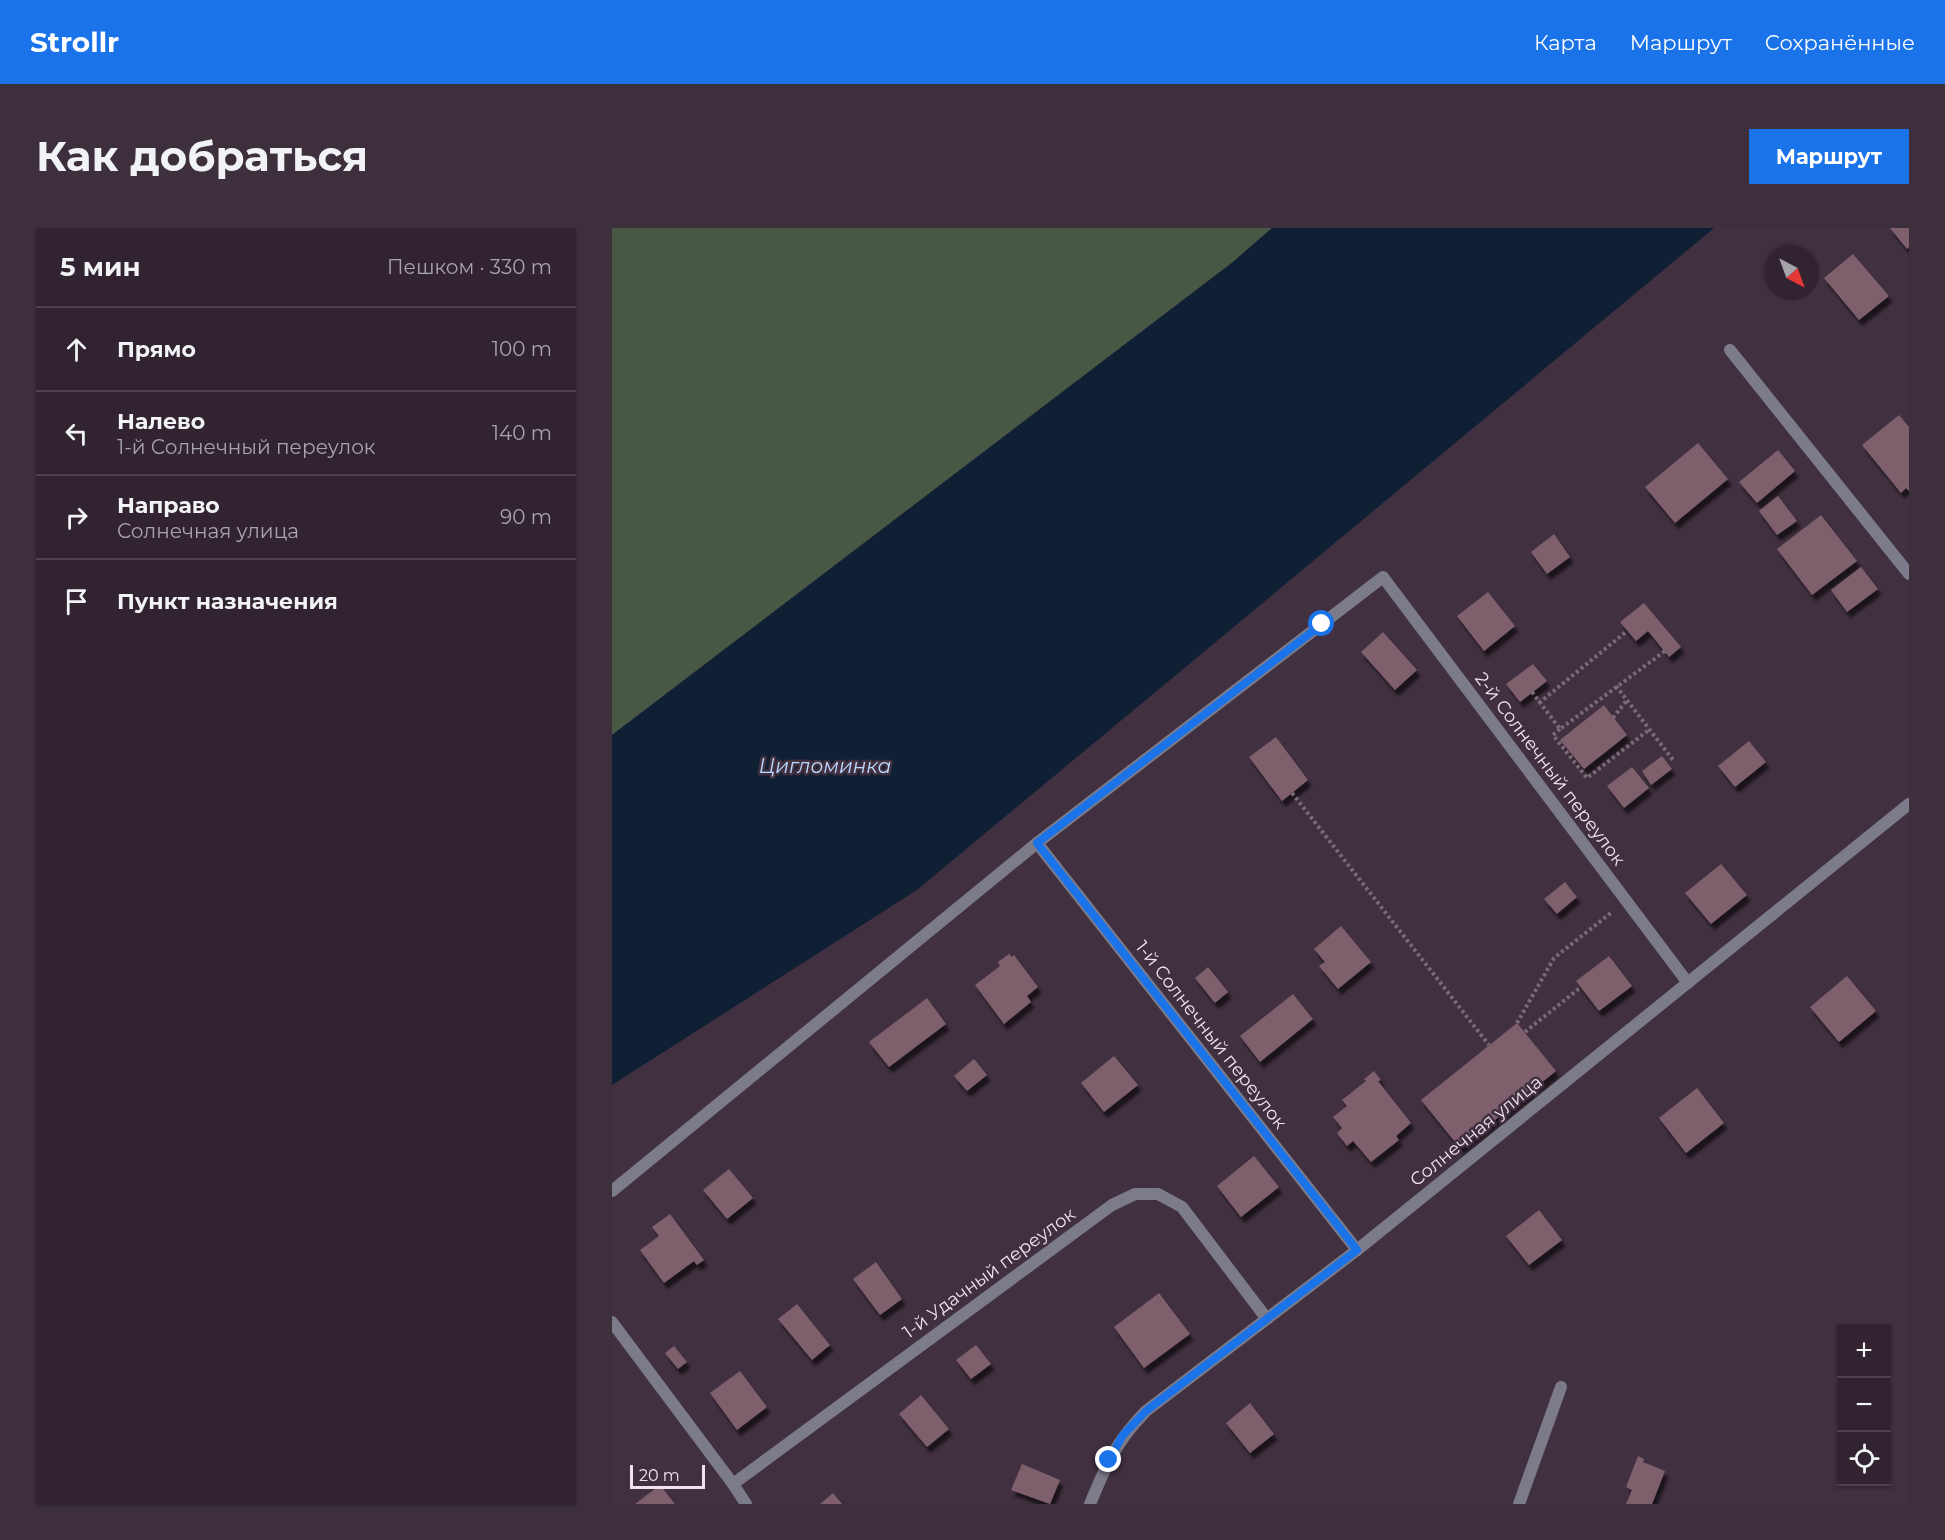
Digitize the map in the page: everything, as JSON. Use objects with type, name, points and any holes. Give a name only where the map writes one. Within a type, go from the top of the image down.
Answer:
[{"type":"street","points":[[1730,350],[1909,574]]},
{"type":"street","name":"2-й Солнечный переулок","points":[[1037,843],[1383,577],[1688,983]]},
{"type":"street","name":"Солнечная улица","points":[[1090,1504],[1109,1460],[1123,1435],[1146,1411],[1357,1250],[1909,804]]},
{"type":"street","points":[[612,1191],[1037,843]]},
{"type":"street","name":"1-й Солнечный переулок","points":[[1037,843],[1357,1250]]},
{"type":"street","name":"1-й Удачный переулок","points":[[733,1484],[1112,1205],[1136,1194],[1158,1194],[1182,1206],[1267,1319]]},
{"type":"street","points":[[612,1322],[746,1504]]},
{"type":"street","points":[[1519,1504],[1562,1387]]},
{"type":"path","points":[[1539,703],[1627,631]]},
{"type":"path","points":[[1650,729],[1587,778],[1553,735],[1665,651]]},
{"type":"path","points":[[1616,686],[1673,760]]},
{"type":"path","points":[[1532,692],[1560,729]]},
{"type":"path","points":[[1613,718],[1628,700]]},
{"type":"path","points":[[1292,793],[1489,1045]]},
{"type":"path","points":[[1517,1023],[1554,958],[1612,912]]},
{"type":"path","points":[[1525,1032],[1581,987]]},
{"type":"green space","points":[[612,228],[1272,228],[1233,262],[612,735]]},
{"type":"water","name":"Цигломинка","points":[[1272,228],[1714,228],[917,890],[612,1085],[612,735],[1233,262]]},
{"type":"building","points":[[1890,228],[1909,228],[1909,247],[1907,249]]},
{"type":"building","points":[[1853,254],[1889,296],[1859,320],[1824,278]]},
{"type":"building","points":[[1899,415],[1909,427],[1909,491],[1906,488],[1901,493],[1862,445]]},
{"type":"building","points":[[1698,443],[1728,479],[1675,523],[1645,487]]},
{"type":"building","points":[[1778,450],[1795,471],[1757,503],[1739,482]]},
{"type":"building","points":[[1778,496],[1797,521],[1777,535],[1759,511]]},
{"type":"building","points":[[1821,515],[1857,561],[1812,595],[1777,549]]},
{"type":"building","points":[[1554,534],[1570,557],[1547,574],[1531,552]]},
{"type":"building","points":[[1861,567],[1878,589],[1847,612],[1831,590]]},
{"type":"building","points":[[1488,592],[1515,626],[1484,651],[1457,616]]},
{"type":"building","points":[[1644,603],[1681,647],[1669,657],[1648,631],[1636,641],[1620,622]]},
{"type":"building","points":[[1383,632],[1417,670],[1395,690],[1361,652]]},
{"type":"building","points":[[1533,664],[1547,681],[1520,702],[1506,684]]},
{"type":"building","points":[[1604,705],[1627,735],[1584,769],[1560,740]]},
{"type":"building","points":[[1276,737],[1308,780],[1282,801],[1249,757]]},
{"type":"building","points":[[1749,741],[1766,762],[1735,787],[1718,766]]},
{"type":"building","points":[[1662,756],[1672,769],[1651,785],[1642,771]]},
{"type":"building","points":[[1632,767],[1649,788],[1624,808],[1607,786]]},
{"type":"building","points":[[1721,864],[1747,895],[1711,924],[1685,893]]},
{"type":"building","points":[[1565,882],[1577,897],[1557,914],[1544,899]]},
{"type":"building","points":[[1341,926],[1371,962],[1338,989],[1319,966],[1325,962],[1314,949]]},
{"type":"building","points":[[1009,954],[1012,957],[1014,955],[1038,987],[1027,996],[1031,1002],[1004,1024],[975,985],[1000,966],[998,962]]},
{"type":"building","points":[[1609,956],[1632,986],[1599,1011],[1576,981]]},
{"type":"building","points":[[1208,967],[1228,992],[1215,1003],[1195,978]]},
{"type":"building","points":[[1847,976],[1876,1011],[1839,1042],[1810,1007]]},
{"type":"building","points":[[1293,994],[1313,1019],[1260,1062],[1240,1036]]},
{"type":"building","points":[[927,998],[946,1024],[889,1067],[869,1042]]},
{"type":"building","points":[[1517,1023],[1556,1071],[1460,1148],[1421,1100]]},
{"type":"building","points":[[1114,1056],[1138,1085],[1104,1112],[1081,1083]]},
{"type":"building","points":[[974,1059],[987,1075],[967,1091],[954,1076]]},
{"type":"building","points":[[1374,1071],[1381,1080],[1378,1081],[1411,1123],[1396,1136],[1399,1140],[1371,1162],[1353,1141],[1347,1146],[1337,1133],[1342,1128],[1333,1117],[1347,1106],[1342,1100],[1366,1081],[1364,1079]]},
{"type":"building","points":[[1697,1088],[1724,1123],[1686,1153],[1659,1118]]},
{"type":"building","points":[[1254,1156],[1279,1187],[1241,1217],[1217,1186]]},
{"type":"building","points":[[729,1169],[753,1198],[727,1219],[703,1190]]},
{"type":"building","points":[[1539,1210],[1562,1240],[1529,1265],[1506,1236]]},
{"type":"building","points":[[670,1214],[704,1260],[697,1265],[694,1261],[664,1283],[640,1250],[659,1236],[652,1227]]},
{"type":"building","points":[[876,1262],[902,1299],[880,1315],[853,1279]]},
{"type":"building","points":[[1159,1293],[1190,1334],[1144,1368],[1114,1327]]},
{"type":"building","points":[[797,1304],[830,1345],[812,1360],[778,1319]]},
{"type":"building","points":[[976,1345],[991,1364],[971,1379],[956,1360]]},
{"type":"building","points":[[674,1346],[687,1362],[678,1369],[665,1353]]},
{"type":"building","points":[[740,1371],[767,1407],[737,1430],[710,1393]]},
{"type":"building","points":[[921,1395],[949,1429],[927,1447],[899,1414]]},
{"type":"building","points":[[1250,1403],[1274,1434],[1250,1453],[1226,1423]]},
{"type":"building","points":[[1638,1456],[1644,1459],[1643,1462],[1665,1471],[1652,1504],[1626,1504],[1632,1490],[1626,1487]]},
{"type":"building","points":[[1022,1464],[1060,1480],[1050,1504],[1011,1490]]},
{"type":"building","points":[[660,1485],[675,1504],[635,1504]]},
{"type":"building","points":[[833,1493],[842,1504],[820,1504]]},
{"type":"route","points":[[1109,1460],[1123,1435],[1146,1411],[1357,1250],[1037,843],[1322,624]]}]
